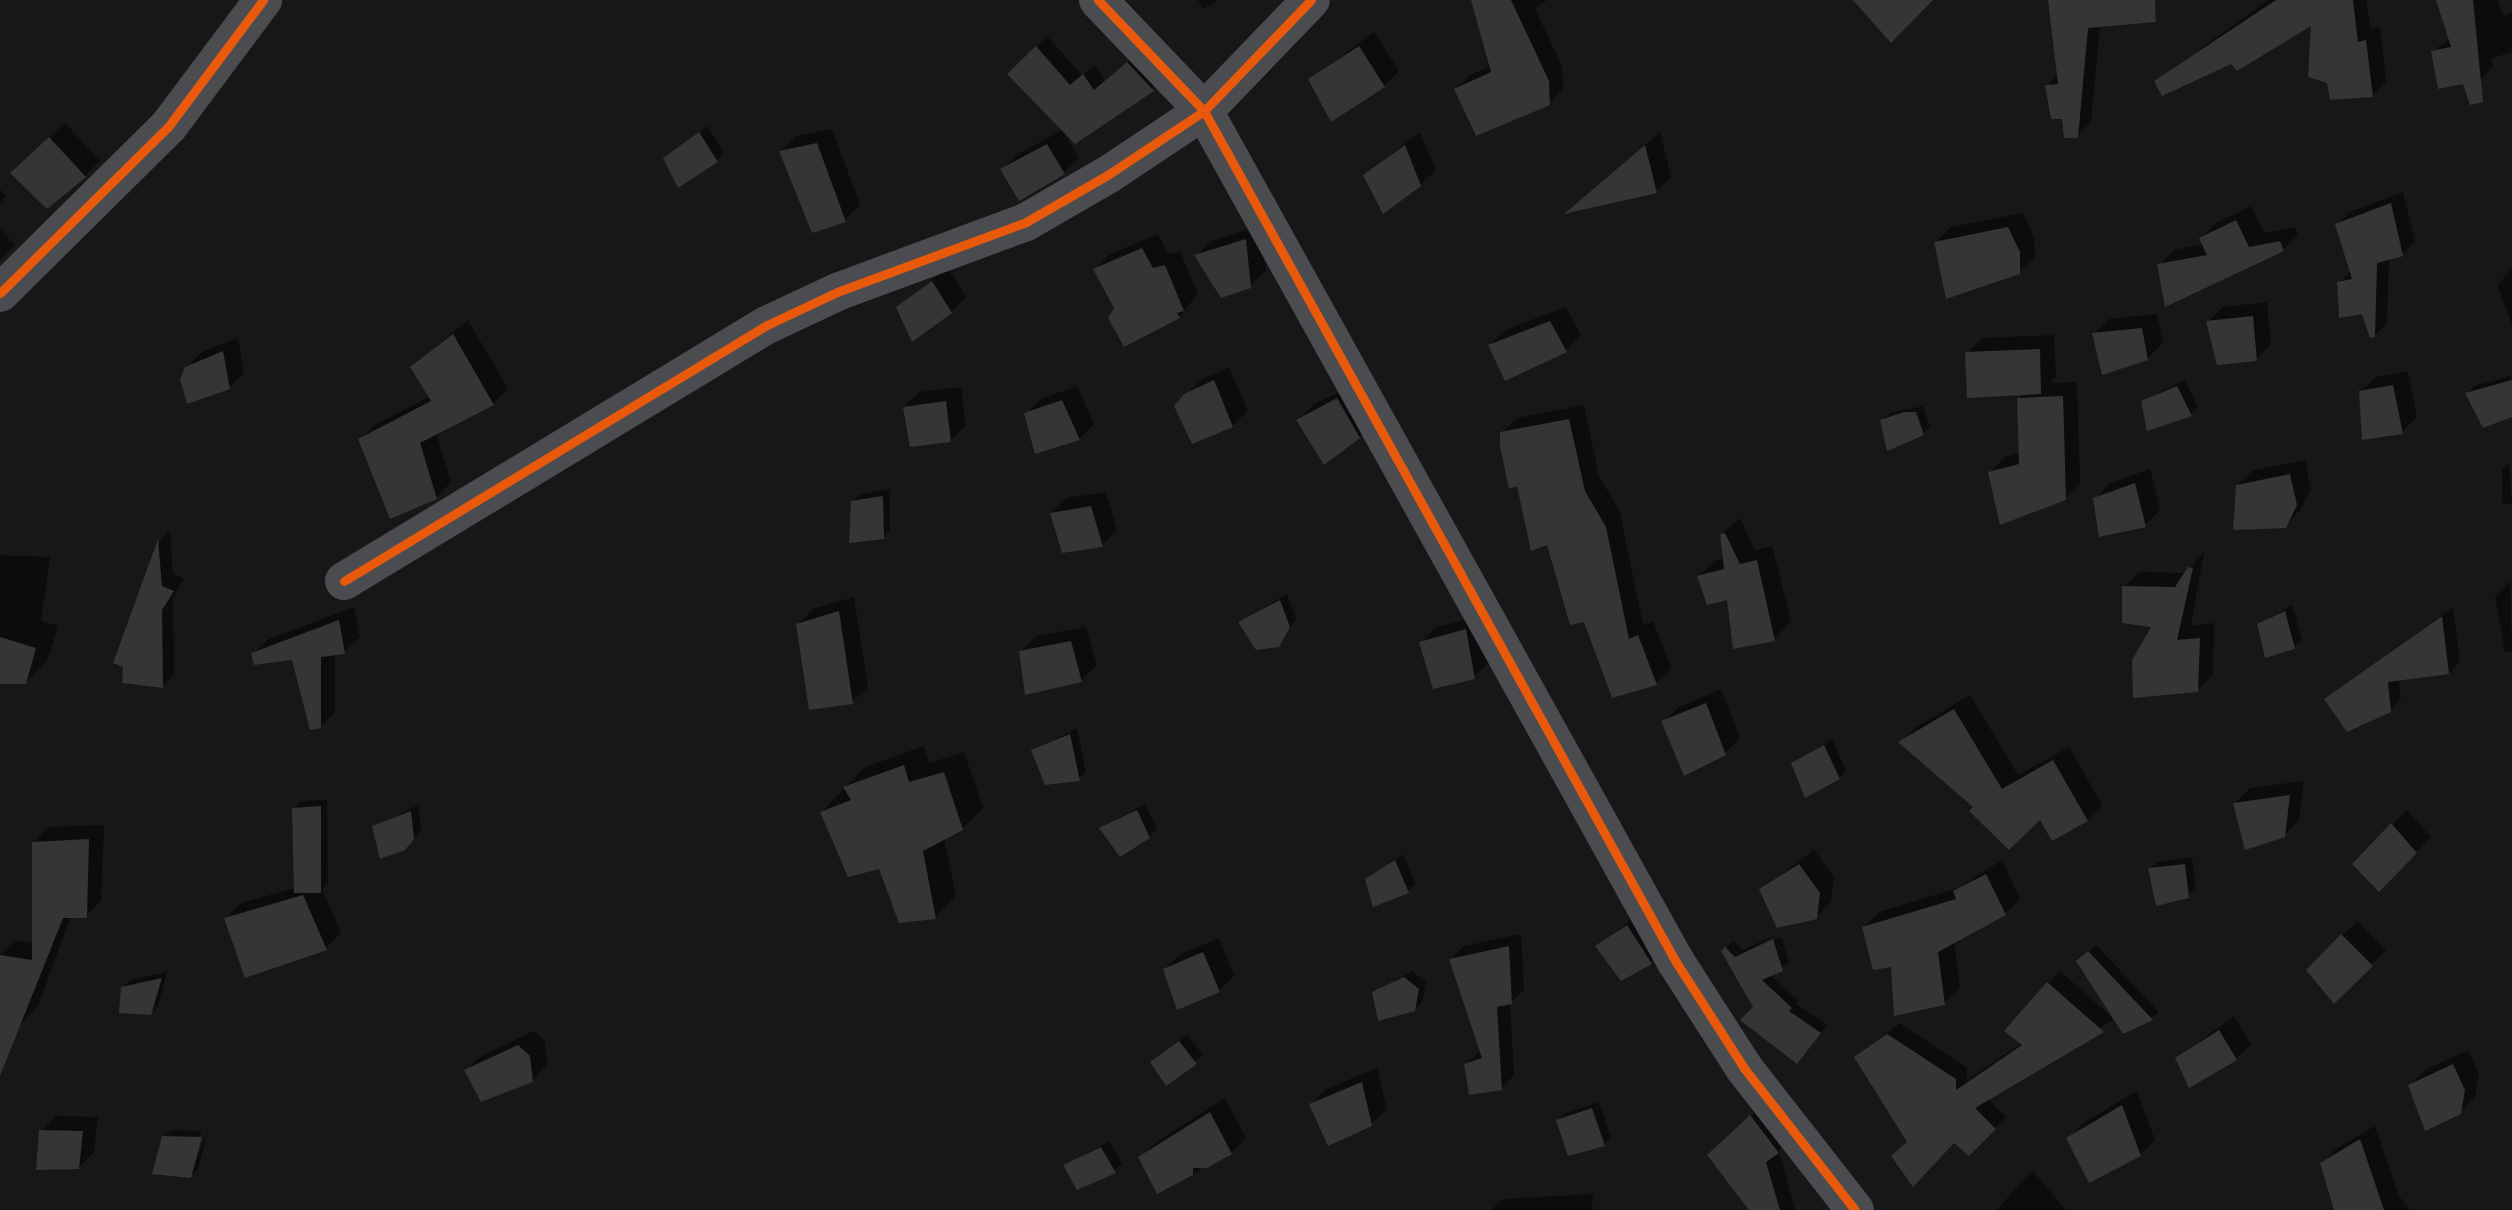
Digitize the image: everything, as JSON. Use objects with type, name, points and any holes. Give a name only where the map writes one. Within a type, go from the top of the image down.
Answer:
[{"type":"street","points":[[0,293],[168,127],[263,0]]},
{"type":"street","points":[[1098,0],[1204,111],[1676,962],[1744,1068],[1855,1210]]},
{"type":"street","points":[[344,581],[767,325],[837,292],[1026,222],[1204,111],[1311,0]]},
{"type":"building","points":[[1471,0],[1511,0],[1549,81],[1550,105],[1476,136],[1454,89],[1491,72]]},
{"type":"building","points":[[1853,0],[1933,0],[1891,43]]},
{"type":"building","points":[[2048,0],[2155,0],[2156,22],[2088,28],[2078,138],[2064,138],[2062,119],[2051,119],[2045,85],[2058,84]]},
{"type":"building","points":[[2276,0],[2353,0],[2358,42],[2366,40],[2373,97],[2330,100],[2327,83],[2308,77],[2311,26],[2237,71],[2231,64],[2162,96],[2154,81]]},
{"type":"building","points":[[2436,0],[2473,0],[2483,102],[2470,105],[2463,84],[2438,89],[2431,51],[2451,47]]},
{"type":"building","points":[[1036,46],[1070,85],[1083,74],[1094,90],[1127,62],[1154,91],[1075,144],[1007,74]]},
{"type":"building","points":[[1359,46],[1385,87],[1331,122],[1308,79]]},
{"type":"building","points":[[699,132],[718,162],[678,188],[663,158]]},
{"type":"building","points":[[49,137],[86,177],[47,209],[10,173]]},
{"type":"building","points":[[817,143],[846,222],[812,233],[779,151]]},
{"type":"building","points":[[1047,144],[1065,174],[1019,201],[1000,169]]},
{"type":"building","points":[[1405,145],[1421,186],[1383,214],[1363,175]]},
{"type":"building","points":[[1645,145],[1657,193],[1564,214]]},
{"type":"building","points":[[2391,203],[2403,256],[2377,263],[2375,337],[2370,338],[2362,314],[2339,318],[2337,282],[2352,279],[2335,224]]},
{"type":"building","points":[[2236,220],[2249,247],[2280,241],[2284,251],[2165,307],[2157,264],[2207,255],[2199,238]]},
{"type":"building","points":[[2008,227],[2020,252],[2020,274],[1946,299],[1934,242]]},
{"type":"building","points":[[1246,239],[1251,288],[1221,298],[1194,255]]},
{"type":"building","points":[[1142,248],[1153,268],[1165,265],[1184,311],[1177,313],[1180,318],[1124,347],[1108,318],[1114,308],[1093,269]]},
{"type":"building","points":[[932,281],[952,313],[912,342],[896,307]]},
{"type":"building","points":[[2253,316],[2257,361],[2217,365],[2206,321]]},
{"type":"building","points":[[1550,321],[1567,352],[1505,381],[1488,345]]},
{"type":"building","points":[[2142,328],[2148,360],[2102,375],[2092,333]]},
{"type":"building","points":[[453,334],[494,405],[420,443],[437,499],[390,519],[358,439],[431,401],[410,367]]},
{"type":"building","points":[[2040,349],[2041,394],[1967,398],[1965,352]]},
{"type":"building","points":[[223,351],[230,389],[187,404],[180,379],[185,367]]},
{"type":"building","points":[[1214,380],[1233,427],[1192,444],[1174,406],[1184,394]]},
{"type":"building","points":[[2512,380],[2512,417],[2483,428],[2465,393]]},
{"type":"building","points":[[2393,385],[2403,434],[2362,440],[2359,391]]},
{"type":"building","points":[[2177,386],[2192,416],[2147,431],[2141,401]]},
{"type":"building","points":[[2063,396],[2066,500],[2000,525],[1988,472],[2019,464],[2017,398]]},
{"type":"building","points":[[1337,398],[1360,438],[1324,465],[1296,420]]},
{"type":"building","points":[[1062,400],[1080,440],[1035,454],[1024,413]]},
{"type":"building","points":[[946,401],[951,442],[910,447],[903,407]]},
{"type":"building","points":[[1904,412],[1916,412],[1924,435],[1887,451],[1880,420]]},
{"type":"building","points":[[1569,419],[1585,491],[1606,527],[1629,639],[1638,635],[1657,685],[1612,698],[1584,622],[1570,625],[1547,545],[1531,551],[1517,486],[1509,489],[1500,446],[1500,432]]},
{"type":"building","points":[[2290,474],[2297,505],[2286,528],[2233,530],[2236,485]]},
{"type":"building","points":[[2135,483],[2146,527],[2099,537],[2093,498]]},
{"type":"building","points":[[883,496],[884,539],[849,543],[851,501]]},
{"type":"building","points":[[1091,506],[1103,547],[1062,553],[1050,513]]},
{"type":"building","points":[[1725,533],[1740,564],[1757,560],[1775,641],[1733,649],[1727,600],[1707,605],[1697,576],[1724,569],[1720,534]]},
{"type":"building","points":[[158,539],[162,586],[174,591],[162,610],[163,688],[122,683],[123,667],[113,663]]},
{"type":"building","points":[[2188,567],[2193,568],[2177,640],[2200,638],[2198,692],[2133,698],[2132,660],[2151,627],[2122,623],[2122,586],[2175,587]]},
{"type":"building","points":[[1280,600],[1290,627],[1279,647],[1256,650],[1238,622]]},
{"type":"building","points":[[839,611],[853,704],[809,710],[796,624]]},
{"type":"building","points":[[2285,611],[2295,649],[2265,658],[2257,624]]},
{"type":"building","points":[[2442,616],[2449,674],[2388,682],[2391,712],[2347,732],[2324,699]]},
{"type":"building","points":[[339,620],[345,654],[321,657],[321,728],[310,730],[292,660],[254,665],[251,653]]},
{"type":"building","points":[[1466,629],[1475,679],[1433,689],[1419,642]]},
{"type":"building","points":[[0,637],[36,648],[26,684],[0,684]]},
{"type":"building","points":[[1071,641],[1082,682],[1025,695],[1019,651]]},
{"type":"building","points":[[1706,703],[1726,755],[1684,776],[1661,721]]},
{"type":"building","points":[[1954,709],[2002,789],[2053,760],[2088,821],[2052,841],[2040,820],[2009,850],[1969,811],[1973,807],[1898,742]]},
{"type":"building","points":[[1070,734],[1080,781],[1045,785],[1031,750]]},
{"type":"building","points":[[1824,745],[1840,779],[1805,798],[1791,763]]},
{"type":"building","points":[[904,765],[909,782],[944,772],[963,830],[923,851],[936,919],[899,923],[879,869],[848,877],[820,812],[851,800],[843,787]]},
{"type":"building","points":[[2290,795],[2285,837],[2245,850],[2233,803]]},
{"type":"building","points":[[321,806],[321,893],[294,893],[292,808]]},
{"type":"building","points":[[1137,810],[1150,838],[1120,857],[1099,828]]},
{"type":"building","points":[[411,811],[414,839],[405,850],[380,859],[372,826]]},
{"type":"building","points":[[2391,823],[2417,853],[2379,892],[2352,864]]},
{"type":"building","points":[[89,839],[87,918],[63,918],[0,1076],[0,955],[32,960],[32,842]]},
{"type":"building","points":[[1395,860],[1409,893],[1373,907],[1365,879]]},
{"type":"building","points":[[1799,864],[1820,893],[1817,919],[1777,928],[1759,889]]},
{"type":"building","points":[[2185,864],[2189,898],[2156,906],[2148,868]]},
{"type":"building","points":[[1986,874],[2006,915],[1938,952],[1945,1005],[1894,1016],[1891,967],[1873,970],[1862,927],[1956,899],[1953,891]]},
{"type":"building","points":[[303,895],[327,950],[245,978],[224,918]]},
{"type":"building","points":[[1627,925],[1652,964],[1621,981],[1595,946]]},
{"type":"building","points":[[2341,934],[2373,966],[2334,1004],[2306,970]]},
{"type":"building","points":[[1773,939],[1783,971],[1762,980],[1792,1008],[1789,1011],[1821,1033],[1797,1064],[1740,1020],[1753,1007],[1721,951],[1725,947],[1735,957]]},
{"type":"building","points":[[1509,946],[1512,1004],[1497,1007],[1502,1090],[1469,1095],[1464,1064],[1482,1058],[1449,959]]},
{"type":"building","points":[[2088,951],[2153,1020],[2123,1034],[2076,961]]},
{"type":"building","points":[[1203,952],[1220,992],[1177,1010],[1163,969]]},
{"type":"building","points":[[1404,977],[1419,989],[1415,1011],[1378,1021],[1372,992]]},
{"type":"building","points":[[162,978],[151,1015],[119,1013],[121,987]]},
{"type":"building","points":[[2047,982],[2104,1032],[1975,1108],[1996,1129],[1969,1156],[1954,1143],[1913,1187],[1891,1156],[1907,1142],[1854,1057],[1887,1034],[1956,1079],[1956,1090],[2022,1045],[2004,1031]]},
{"type":"building","points":[[2219,1030],[2237,1060],[2189,1088],[2175,1058]]},
{"type":"building","points":[[1179,1041],[1197,1064],[1166,1086],[1150,1062]]},
{"type":"building","points":[[518,1045],[530,1056],[533,1082],[481,1102],[464,1070]]},
{"type":"building","points":[[2453,1064],[2465,1090],[2461,1114],[2425,1131],[2408,1085]]},
{"type":"building","points":[[1362,1082],[1372,1126],[1328,1146],[1309,1104]]},
{"type":"building","points":[[2122,1105],[2141,1156],[2089,1183],[2066,1138]]},
{"type":"building","points":[[1592,1108],[1605,1146],[1568,1156],[1556,1120]]},
{"type":"building","points":[[1210,1112],[1232,1154],[1207,1168],[1193,1168],[1193,1175],[1157,1194],[1138,1157]]},
{"type":"building","points":[[1750,1115],[1779,1153],[1766,1162],[1780,1210],[1749,1210],[1707,1155]]},
{"type":"building","points":[[39,1130],[83,1131],[79,1169],[36,1170]]},
{"type":"building","points":[[162,1136],[202,1137],[191,1178],[152,1174]]},
{"type":"building","points":[[2360,1139],[2384,1210],[2334,1210],[2320,1163]]},
{"type":"building","points":[[1101,1147],[1116,1173],[1077,1190],[1063,1165]]},
{"type":"cycle path","points":[[0,293],[168,127],[263,0]]},
{"type":"cycle path","points":[[1098,0],[1204,111],[1676,962],[1744,1068],[1855,1210]]},
{"type":"cycle path","points":[[344,581],[767,325],[837,292],[1026,222],[1109,174],[1204,111],[1311,0]]}]
